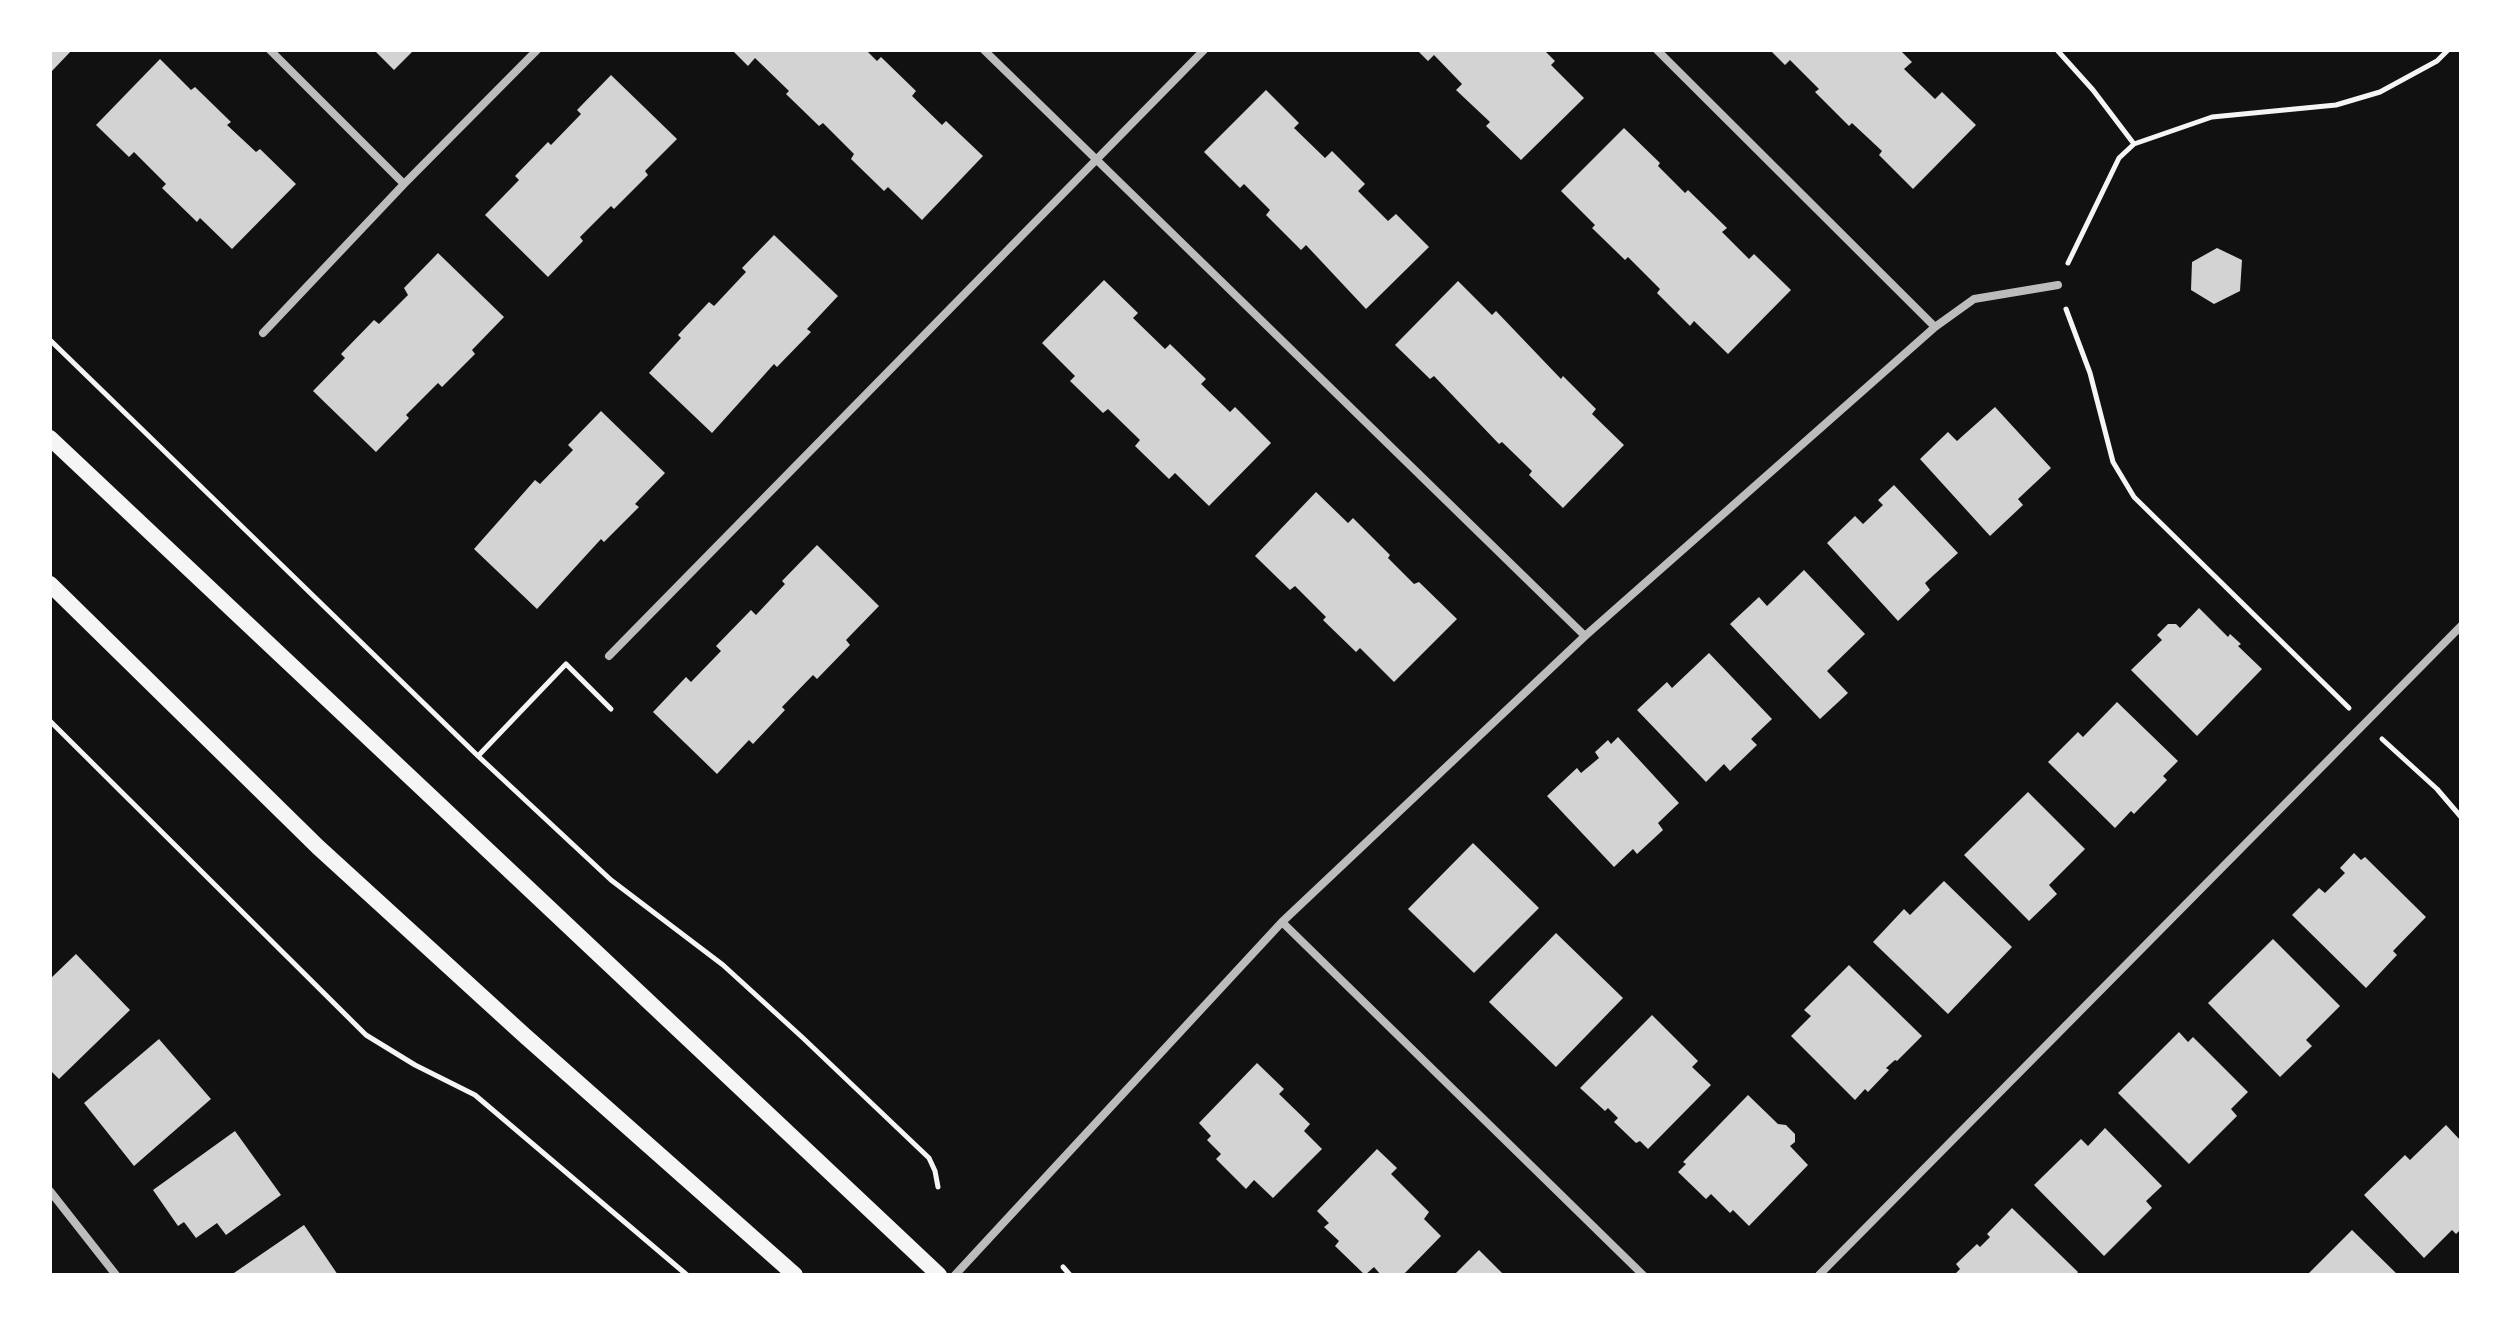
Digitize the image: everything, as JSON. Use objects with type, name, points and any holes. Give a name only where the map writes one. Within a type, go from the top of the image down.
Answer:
[{"type":"main road","points":[[50,438],[939,1275]]},
{"type":"main road","points":[[50,584],[318,847],[795,1275]]},
{"type":"street","points":[[270,50],[404,184]]},
{"type":"street","points":[[263,333],[537,50]]},
{"type":"street","points":[[984,50],[1585,636]]},
{"type":"street","points":[[609,656],[1204,50]]},
{"type":"street","points":[[1657,50],[1935,327]]},
{"type":"street","points":[[955,1275],[1282,922],[1585,636],[1935,327],[1974,299],[2058,285]]},
{"type":"street","points":[[1819,1275],[2461,626]]},
{"type":"street","points":[[1282,922],[1643,1275]]},
{"type":"street","points":[[50,1191],[116,1275]]},
{"type":"path","points":[[2057,50],[2093,90],[2134,144]]},
{"type":"path","points":[[2448,50],[2437,61],[2380,92],[2336,105],[2212,117],[2134,144],[2119,158],[2058,285],[2090,373],[2113,462],[2134,497],[2365,723],[2437,789],[2461,817]]},
{"type":"path","points":[[50,340],[478,756],[611,880],[723,965],[929,1158],[938,1187]]},
{"type":"path","points":[[478,756],[566,664],[611,709]]},
{"type":"path","points":[[50,721],[366,1035],[415,1065],[475,1095],[687,1275]]},
{"type":"path","points":[[1063,1267],[1070,1275]]},
{"type":"building","points":[[50,50],[72,50],[52,71]]},
{"type":"building","points":[[374,50],[414,50],[394,70]]},
{"type":"building","points":[[732,50],[866,50],[877,61],[881,57],[916,91],[912,96],[942,125],[946,121],[983,156],[922,220],[888,187],[884,191],[851,159],[854,154],[823,123],[819,126],[786,94],[789,91],[755,58],[748,66]]},
{"type":"building","points":[[1417,50],[1544,50],[1555,61],[1551,65],[1584,98],[1521,160],[1486,126],[1490,122],[1456,90],[1462,84],[1434,55],[1428,61]]},
{"type":"building","points":[[1770,50],[1900,50],[1912,62],[1904,69],[1935,99],[1942,92],[1976,125],[1913,189],[1879,155],[1882,151],[1852,123],[1849,126],[1815,92],[1819,89],[1790,60],[1785,65]]},
{"type":"building","points":[[160,59],[191,90],[195,87],[231,122],[227,125],[256,152],[260,149],[296,184],[232,249],[200,218],[197,222],[162,188],[166,184],[134,152],[129,157],[96,125]]},
{"type":"building","points":[[611,75],[677,139],[645,171],[648,175],[580,237],[583,241],[548,277],[485,215],[519,180],[515,176],[581,114],[577,110]]},
{"type":"building","points":[[1266,90],[1299,123],[1294,128],[1325,158],[1332,151],[1365,184],[1358,191],[1388,221],[1396,214],[1429,247],[1366,309],[1306,245],[1301,250],[1266,215],[1270,210],[1244,184],[1240,188],[1204,152]]},
{"type":"building","points":[[1624,128],[1685,193],[1688,190],[1727,228],[1722,232],[1749,259],[1754,254],[1791,290],[1728,354],[1694,321],[1690,326],[1657,293],[1660,289],[1628,257],[1625,260],[1592,228],[1595,225],[1561,191]]},
{"type":"building","points":[[774,235],[838,296],[807,329],[811,332],[777,367],[774,364],[712,433],[649,373],[709,302],[714,306],[746,272],[742,268]]},
{"type":"building","points":[[2217,248],[2242,260],[2240,291],[2214,304],[2191,290],[2192,262]]},
{"type":"building","points":[[438,253],[504,317],[472,350],[475,354],[442,387],[438,383],[406,415],[409,418],[376,452],[313,391],[345,358],[341,354],[374,320],[379,324],[408,295],[404,288]]},
{"type":"building","points":[[1104,280],[1138,313],[1133,318],[1165,349],[1170,344],[1206,379],[1201,384],[1230,412],[1235,407],[1271,443],[1209,506],[1175,473],[1169,479],[1135,446],[1140,440],[1108,409],[1103,413],[1070,381],[1075,376],[1042,343]]},
{"type":"building","points":[[1458,281],[1492,315],[1496,311],[1561,379],[1563,376],[1596,409],[1592,414],[1624,445],[1563,508],[1529,475],[1532,471],[1502,442],[1499,444],[1434,376],[1430,379],[1395,345]]},
{"type":"building","points":[[1995,407],[2051,468],[2018,499],[2023,505],[1990,536],[1920,459],[1948,432],[1957,441]]},
{"type":"building","points":[[601,411],[665,473],[635,504],[639,507],[604,542],[601,539],[537,609],[474,549],[535,480],[540,484],[573,450],[568,445]]},
{"type":"building","points":[[1894,485],[1958,553],[1925,583],[1930,590],[1898,621],[1827,543],[1855,516],[1863,524],[1883,505],[1878,500]]},
{"type":"building","points":[[1316,492],[1348,523],[1353,518],[1414,584],[1419,582],[1457,619],[1394,682],[1360,648],[1356,652],[1323,620],[1326,617],[1295,586],[1290,590],[1255,556]]},
{"type":"building","points":[[817,545],[879,606],[846,640],[850,645],[817,679],[813,675],[753,744],[749,740],[717,774],[653,712],[686,677],[691,682],[721,651],[716,646],[751,610],[756,615],[785,584],[782,581]]},
{"type":"building","points":[[1804,570],[1865,634],[1827,671],[1848,693],[1820,719],[1730,624],[1759,597],[1767,606]]},
{"type":"building","points":[[2199,608],[2228,637],[2230,634],[2241,644],[2238,646],[2262,669],[2197,736],[2131,670],[2162,640],[2157,635],[2168,624],[2176,624],[2180,628]]},
{"type":"building","points":[[1709,653],[1772,719],[1751,739],[1757,745],[1730,771],[1724,764],[1706,782],[1637,710],[1667,682],[1672,688]]},
{"type":"building","points":[[2117,702],[2178,761],[2163,776],[2167,780],[2134,814],[2131,811],[2115,828],[2048,762],[2078,732],[2083,737]]},
{"type":"building","points":[[1618,737],[1679,803],[1658,823],[1663,830],[1637,854],[1633,849],[1614,867],[1547,796],[1577,768],[1581,773],[1599,758],[1595,752],[1608,740],[1611,744]]},
{"type":"building","points":[[2028,792],[2085,849],[2049,885],[2057,894],[2029,921],[1964,855]]},
{"type":"building","points":[[1473,843],[1539,908],[1474,973],[1408,909]]},
{"type":"building","points":[[2354,853],[2361,860],[2365,857],[2426,917],[2393,951],[2397,955],[2366,988],[2292,915],[2319,888],[2325,893],[2345,873],[2340,868]]},
{"type":"building","points":[[1944,881],[2012,947],[1948,1014],[1873,942],[1904,909],[1910,915]]},
{"type":"building","points":[[1556,933],[1623,998],[1556,1067],[1489,1002]]},
{"type":"building","points":[[2273,939],[2340,1006],[2306,1040],[2312,1046],[2280,1077],[2208,1003]]},
{"type":"building","points":[[76,954],[130,1010],[59,1079],[50,1070],[50,979]]},
{"type":"building","points":[[1849,965],[1922,1036],[1886,1068],[1889,1070],[1868,1092],[1865,1089],[1855,1100],[1791,1036],[1811,1016],[1804,1010]]},
{"type":"building","points":[[1652,1015],[1698,1061],[1692,1067],[1711,1085],[1648,1149],[1640,1141],[1636,1143],[1614,1122],[1618,1118],[1608,1108],[1605,1111],[1580,1088]]},
{"type":"building","points":[[2179,1032],[2188,1042],[2193,1037],[2248,1092],[2231,1109],[2237,1116],[2189,1164],[2118,1093]]},
{"type":"building","points":[[159,1039],[211,1099],[134,1166],[84,1103]]},
{"type":"building","points":[[1257,1063],[1284,1089],[1279,1094],[1310,1124],[1304,1131],[1322,1149],[1273,1198],[1254,1180],[1246,1189],[1216,1159],[1221,1154],[1207,1140],[1211,1136],[1199,1123]]},
{"type":"building","points":[[1748,1095],[1778,1124],[1786,1125],[1795,1134],[1795,1142],[1790,1146],[1808,1165],[1749,1226],[1711,1194],[1706,1199],[1678,1172],[1686,1164],[1683,1162]]},
{"type":"building","points":[[2446,1125],[2461,1141],[2461,1229],[2456,1234],[2452,1230],[2424,1258],[2364,1195],[2405,1155],[2410,1160]]},
{"type":"building","points":[[2105,1128],[2162,1186],[2146,1201],[2152,1208],[2104,1256],[2034,1185],[2081,1139],[2088,1146]]},
{"type":"building","points":[[235,1131],[281,1195],[226,1235],[217,1223],[196,1238],[184,1222],[178,1226],[153,1190]]},
{"type":"building","points":[[1377,1149],[1397,1168],[1391,1174],[1429,1212],[1424,1219],[1441,1236],[1403,1275],[1381,1275],[1374,1267],[1365,1275],[1335,1246],[1339,1241],[1324,1227],[1329,1223],[1317,1211]]},
{"type":"building","points":[[2012,1208],[2078,1272],[2076,1275],[1954,1275],[1960,1269],[1956,1264],[1977,1244],[1980,1247],[1990,1237],[1987,1234]]},
{"type":"building","points":[[304,1225],[338,1275],[231,1275]]},
{"type":"building","points":[[2352,1230],[2398,1275],[2307,1275]]},
{"type":"building","points":[[1479,1250],[1504,1275],[1454,1275]]}]
